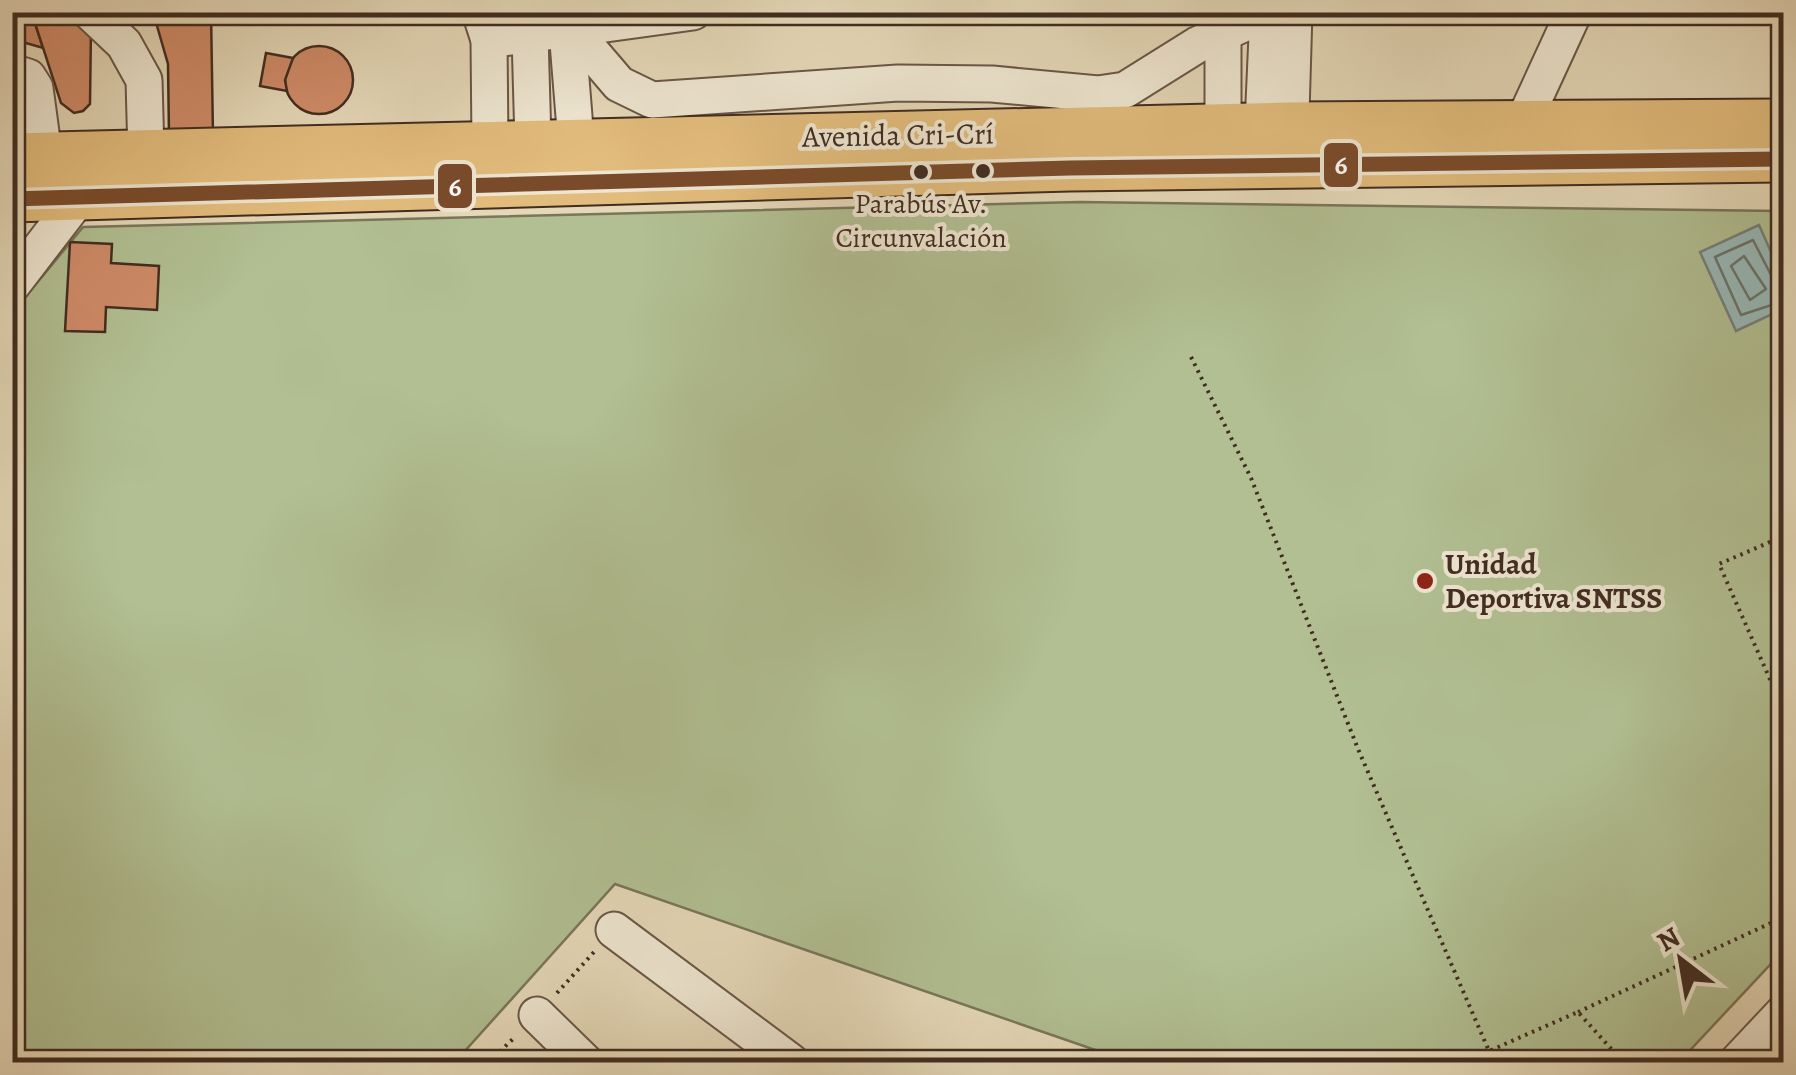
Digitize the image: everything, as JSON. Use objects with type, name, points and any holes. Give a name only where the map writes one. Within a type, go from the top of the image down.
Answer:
[{"type":"main road","name":"Avenida Cri-Crí","points":[[39,182],[1070,168],[1256,142],[1522,125],[1784,122]]},
{"type":"main road","name":"Avenida Cri-Crí","points":[[39,182],[93,156],[533,142],[1154,130],[1256,142],[1784,159]]},
{"type":"main road","points":[[1070,168],[1080,152],[1155,150],[1161,142],[1154,130]]},
{"type":"street","points":[[90,12],[124,44],[144,80],[146,154]]},
{"type":"street","points":[[448,12],[524,30],[652,100],[898,83],[992,84],[1098,94],[1125,90],[1250,20]]},
{"type":"street","points":[[524,30],[692,12]]},
{"type":"street","points":[[1256,142],[1294,12]]},
{"type":"street","points":[[1522,125],[1574,12]]},
{"type":"street","points":[[1250,20],[1256,142]]},
{"type":"street","points":[[1250,20],[1256,142]]},
{"type":"street","points":[[524,30],[533,142]]},
{"type":"street","points":[[524,30],[533,142]]},
{"type":"street","points":[[12,72],[28,77],[36,88],[39,182],[12,285]]},
{"type":"street","points":[[614,930],[786,1057],[824,1062]]},
{"type":"street","points":[[1737,1062],[1784,1012]]},
{"type":"street","points":[[537,1015],[585,1062]]},
{"type":"path","points":[[1192,357],[1250,478],[1358,749],[1489,1051],[1784,917]]},
{"type":"path","points":[[1784,536],[1719,564],[1784,710]]},
{"type":"path","points":[[1578,1012],[1623,1062]]},
{"type":"green space","points":[[1080,202],[1783,211],[1783,951],[1679,1062],[1130,1062],[615,884],[455,1062],[13,1062],[13,312],[83,227]]},
{"type":"water","points":[[1759,225],[1783,279],[1783,309],[1736,331],[1700,252]]},
{"type":"building","points":[[12,12],[32,14],[43,48],[12,39]]},
{"type":"building","points":[[153,12],[211,12],[213,135],[169,136],[168,64]]},
{"type":"building","points":[[32,14],[91,27],[90,104],[83,111],[74,113],[61,103]]},
{"type":"building","points":[[319,46],[343,56],[353,80],[343,104],[319,114],[295,104],[285,80],[295,56]]},
{"type":"building","points":[[266,53],[293,58],[285,80],[287,91],[260,86]]},
{"type":"building","points":[[70,242],[112,244],[111,263],[159,266],[157,310],[106,307],[105,332],[65,331]]},
{"type":"transit line","name":"6","points":[[12,199],[1070,168],[1784,159]]},
{"type":"place","name":"Parabús Av. Circunvalación","points":[[921,172]]},
{"type":"place","name":"Unidad Deportiva SNTSS","points":[[1425,581]]}]
